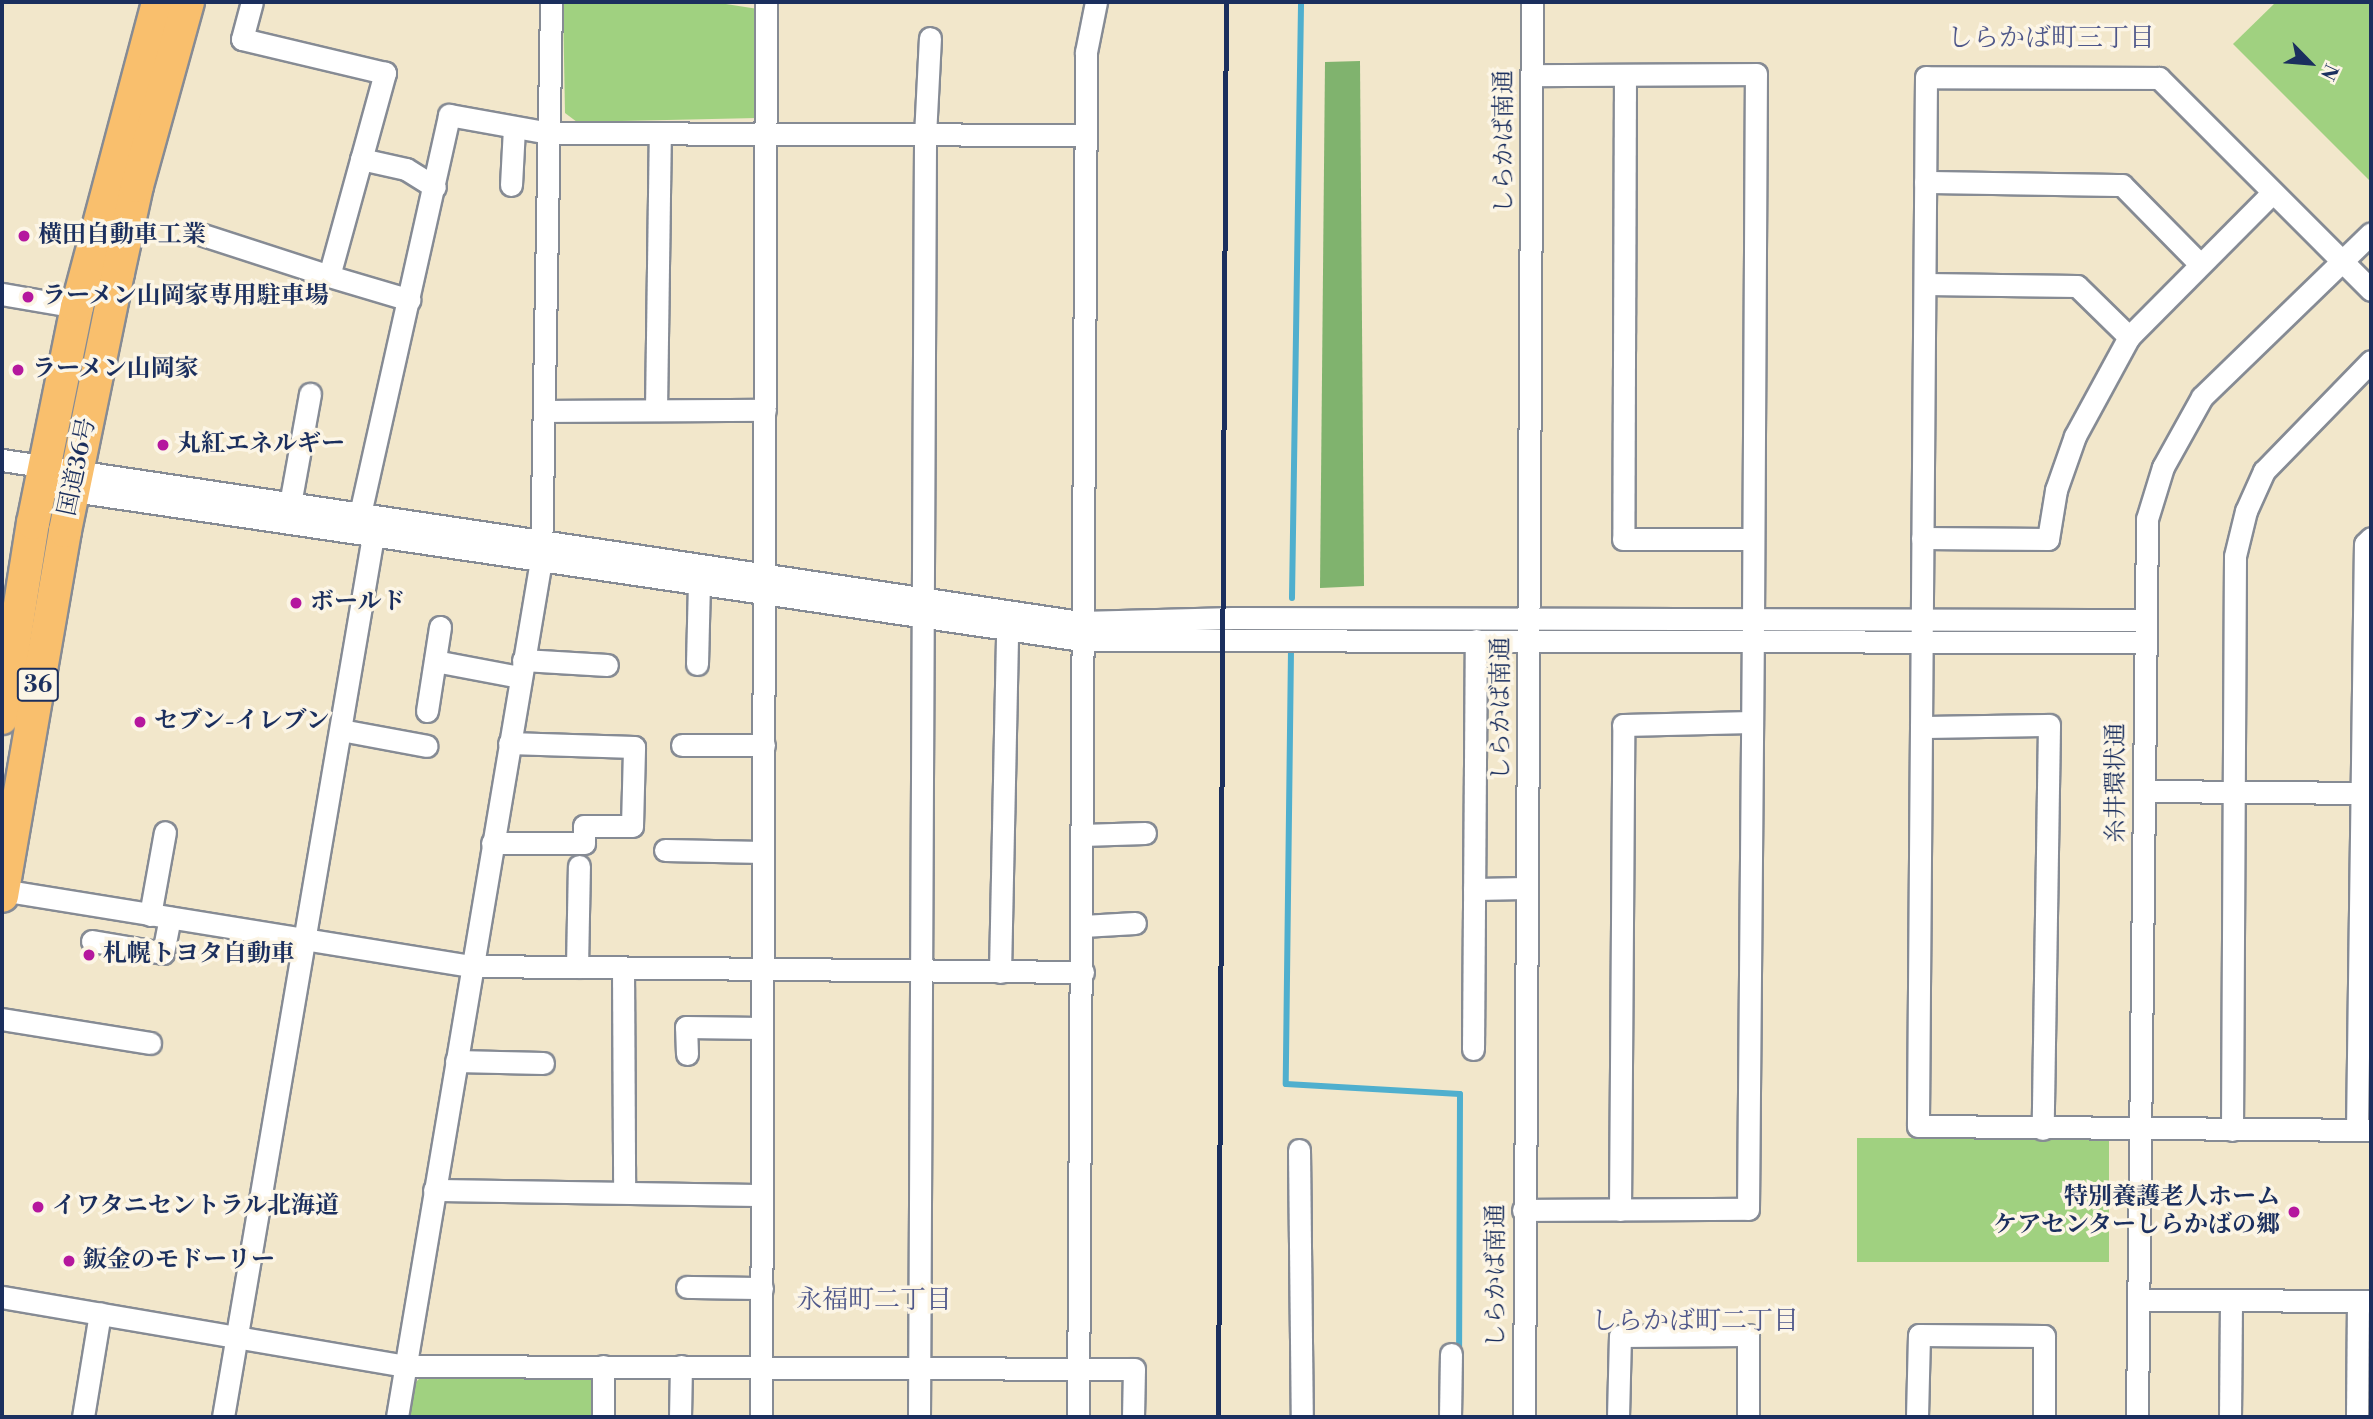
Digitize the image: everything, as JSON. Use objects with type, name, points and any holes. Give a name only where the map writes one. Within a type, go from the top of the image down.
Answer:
[{"type":"highway","name":"国道36号","points":[[2,718],[9,615],[42,477],[77,307],[158,2]]},
{"type":"highway","name":"国道36号","points":[[2,892],[75,482],[137,186],[188,2]]},
{"type":"street","points":[[252,2],[242,39],[384,73],[329,276]]},
{"type":"street","points":[[397,1417],[541,552],[547,411],[551,2]]},
{"type":"street","points":[[761,1417],[761,968],[768,136],[766,2]]},
{"type":"street","points":[[1078,1417],[1083,972],[1081,631],[1086,52],[1096,2]]},
{"type":"street","name":"しらかば南通","points":[[1524,1417],[1523,1210],[1532,2]]},
{"type":"street","points":[[919,1417],[925,136],[930,38]]},
{"type":"street","points":[[1523,1210],[1748,1209],[1753,644],[1756,74],[1531,75]]},
{"type":"street","points":[[1625,75],[1623,539],[1752,539]]},
{"type":"street","points":[[2371,290],[2159,78],[1926,78],[1919,1126],[2364,1130],[2365,544],[2371,538]]},
{"type":"street","points":[[360,514],[410,300],[449,115],[549,133],[768,136],[1086,135]]},
{"type":"street","points":[[511,185],[514,127]]},
{"type":"street","points":[[656,410],[660,135]]},
{"type":"street","points":[[361,159],[406,169],[435,187]]},
{"type":"street","points":[[1926,182],[2122,185],[2200,264]]},
{"type":"street","points":[[1922,538],[2048,539],[2056,490],[2075,436],[2129,337],[2273,192]]},
{"type":"street","name":"糸井環状通","points":[[2137,1417],[2147,519],[2164,467],[2202,397],[2371,233]]},
{"type":"street","points":[[203,235],[410,300]]},
{"type":"street","points":[[1925,284],[2077,286],[2129,337]]},
{"type":"street","points":[[2,294],[77,307]]},
{"type":"street","points":[[2232,1129],[2235,556],[2246,511],[2264,471],[2371,361]]},
{"type":"street","points":[[290,504],[310,394]]},
{"type":"street","points":[[547,411],[765,410]]},
{"type":"street","points":[[2,460],[42,477],[373,536],[541,552],[1081,631],[1233,618],[1753,644],[1922,645],[2144,631]]},
{"type":"street","points":[[75,482],[290,504],[360,514],[699,583],[766,584]]},
{"type":"street","points":[[223,1417],[373,536]]},
{"type":"street","points":[[697,664],[699,583]]},
{"type":"street","points":[[923,607],[1007,628],[1476,640],[1529,631],[1753,621],[1922,621],[2144,631]]},
{"type":"street","points":[[426,710],[440,627]]},
{"type":"street","points":[[1000,972],[1007,628]]},
{"type":"street","points":[[1473,1049],[1476,640]]},
{"type":"street","points":[[435,661],[522,669],[607,665]]},
{"type":"street","points":[[1620,1210],[1623,724],[1752,722]]},
{"type":"street","points":[[1921,727],[2049,725],[2043,1129]]},
{"type":"street","points":[[341,730],[427,746]]},
{"type":"street","points":[[492,843],[584,843],[584,825],[632,827],[634,747],[509,743]]},
{"type":"street","points":[[682,745],[764,746]]},
{"type":"street","points":[[2144,792],[2366,792]]},
{"type":"street","points":[[92,941],[163,953],[160,916],[165,832]]},
{"type":"street","points":[[1082,835],[1145,833]]},
{"type":"street","points":[[665,850],[764,852]]},
{"type":"street","points":[[577,967],[579,866]]},
{"type":"street","points":[[1474,889],[1526,888]]},
{"type":"street","points":[[2,892],[472,966],[1083,972]]},
{"type":"street","points":[[1083,926],[1135,923]]},
{"type":"street","points":[[622,968],[624,1192]]},
{"type":"street","points":[[2,1019],[150,1043]]},
{"type":"street","points":[[687,1054],[685,1027],[761,1028]]},
{"type":"street","points":[[456,1061],[543,1063]]},
{"type":"street","points":[[1300,1150],[1302,1417]]},
{"type":"street","points":[[434,1190],[762,1195]]},
{"type":"street","points":[[687,1287],[762,1288]]},
{"type":"street","points":[[2,1297],[236,1334],[406,1366],[919,1366],[1134,1370],[1133,1417]]},
{"type":"street","points":[[2138,1300],[2364,1301],[2357,1417]]},
{"type":"street","points":[[2231,1300],[2231,1417]]},
{"type":"street","points":[[83,1417],[100,1313]]},
{"type":"street","points":[[1618,1417],[1620,1336],[1748,1335],[1748,1417]]},
{"type":"street","points":[[1917,1417],[1919,1335],[1933,1335],[2044,1336],[2044,1417]]},
{"type":"street","points":[[1450,1417],[1451,1354]]},
{"type":"street","points":[[603,1366],[603,1417]]},
{"type":"street","points":[[680,1417],[681,1366]]},
{"type":"green space","points":[[563,2],[713,2],[758,9],[757,118],[577,122],[565,113]]},
{"type":"green space","points":[[2276,2],[2371,2],[2371,182],[2233,44]]},
{"type":"green space","points":[[1360,61],[1364,586],[1320,588],[1325,62]]},
{"type":"green space","points":[[1857,1138],[2109,1138],[2109,1262],[1857,1262]]},
{"type":"green space","points":[[590,1373],[596,1380],[596,1417],[409,1417],[415,1383],[422,1376]]},
{"type":"waterway","points":[[1292,598],[1301,2]]},
{"type":"waterway","points":[[1291,650],[1286,1084],[1460,1094],[1459,1356]]},
{"type":"railway","points":[[1218,1417],[1226,2]]},
{"type":"place","name":"横田自動車工業","points":[[24,236]]},
{"type":"place","name":"ラーメン山岡家専用駐車場","points":[[28,297]]},
{"type":"place","name":"ラーメン山岡家","points":[[18,370]]},
{"type":"place","name":"丸紅エネルギー","points":[[163,445]]},
{"type":"place","name":"ボールド","points":[[296,603]]},
{"type":"place","name":"セブン-イレブン","points":[[140,722]]},
{"type":"place","name":"札幌トヨタ自動車","points":[[89,955]]},
{"type":"place","name":"イワタニセントラル北海道","points":[[38,1207]]},
{"type":"place","name":"特別養護老人ホーム ケアセンターしらかばの郷","points":[[2294,1212]]},
{"type":"place","name":"鈑金のモドーリー","points":[[69,1261]]},
{"type":"district","name":"しらかば町三丁目","points":[[2051,39]]},
{"type":"district","name":"永福町二丁目","points":[[874,1301]]},
{"type":"district","name":"しらかば町二丁目","points":[[1695,1322]]}]
